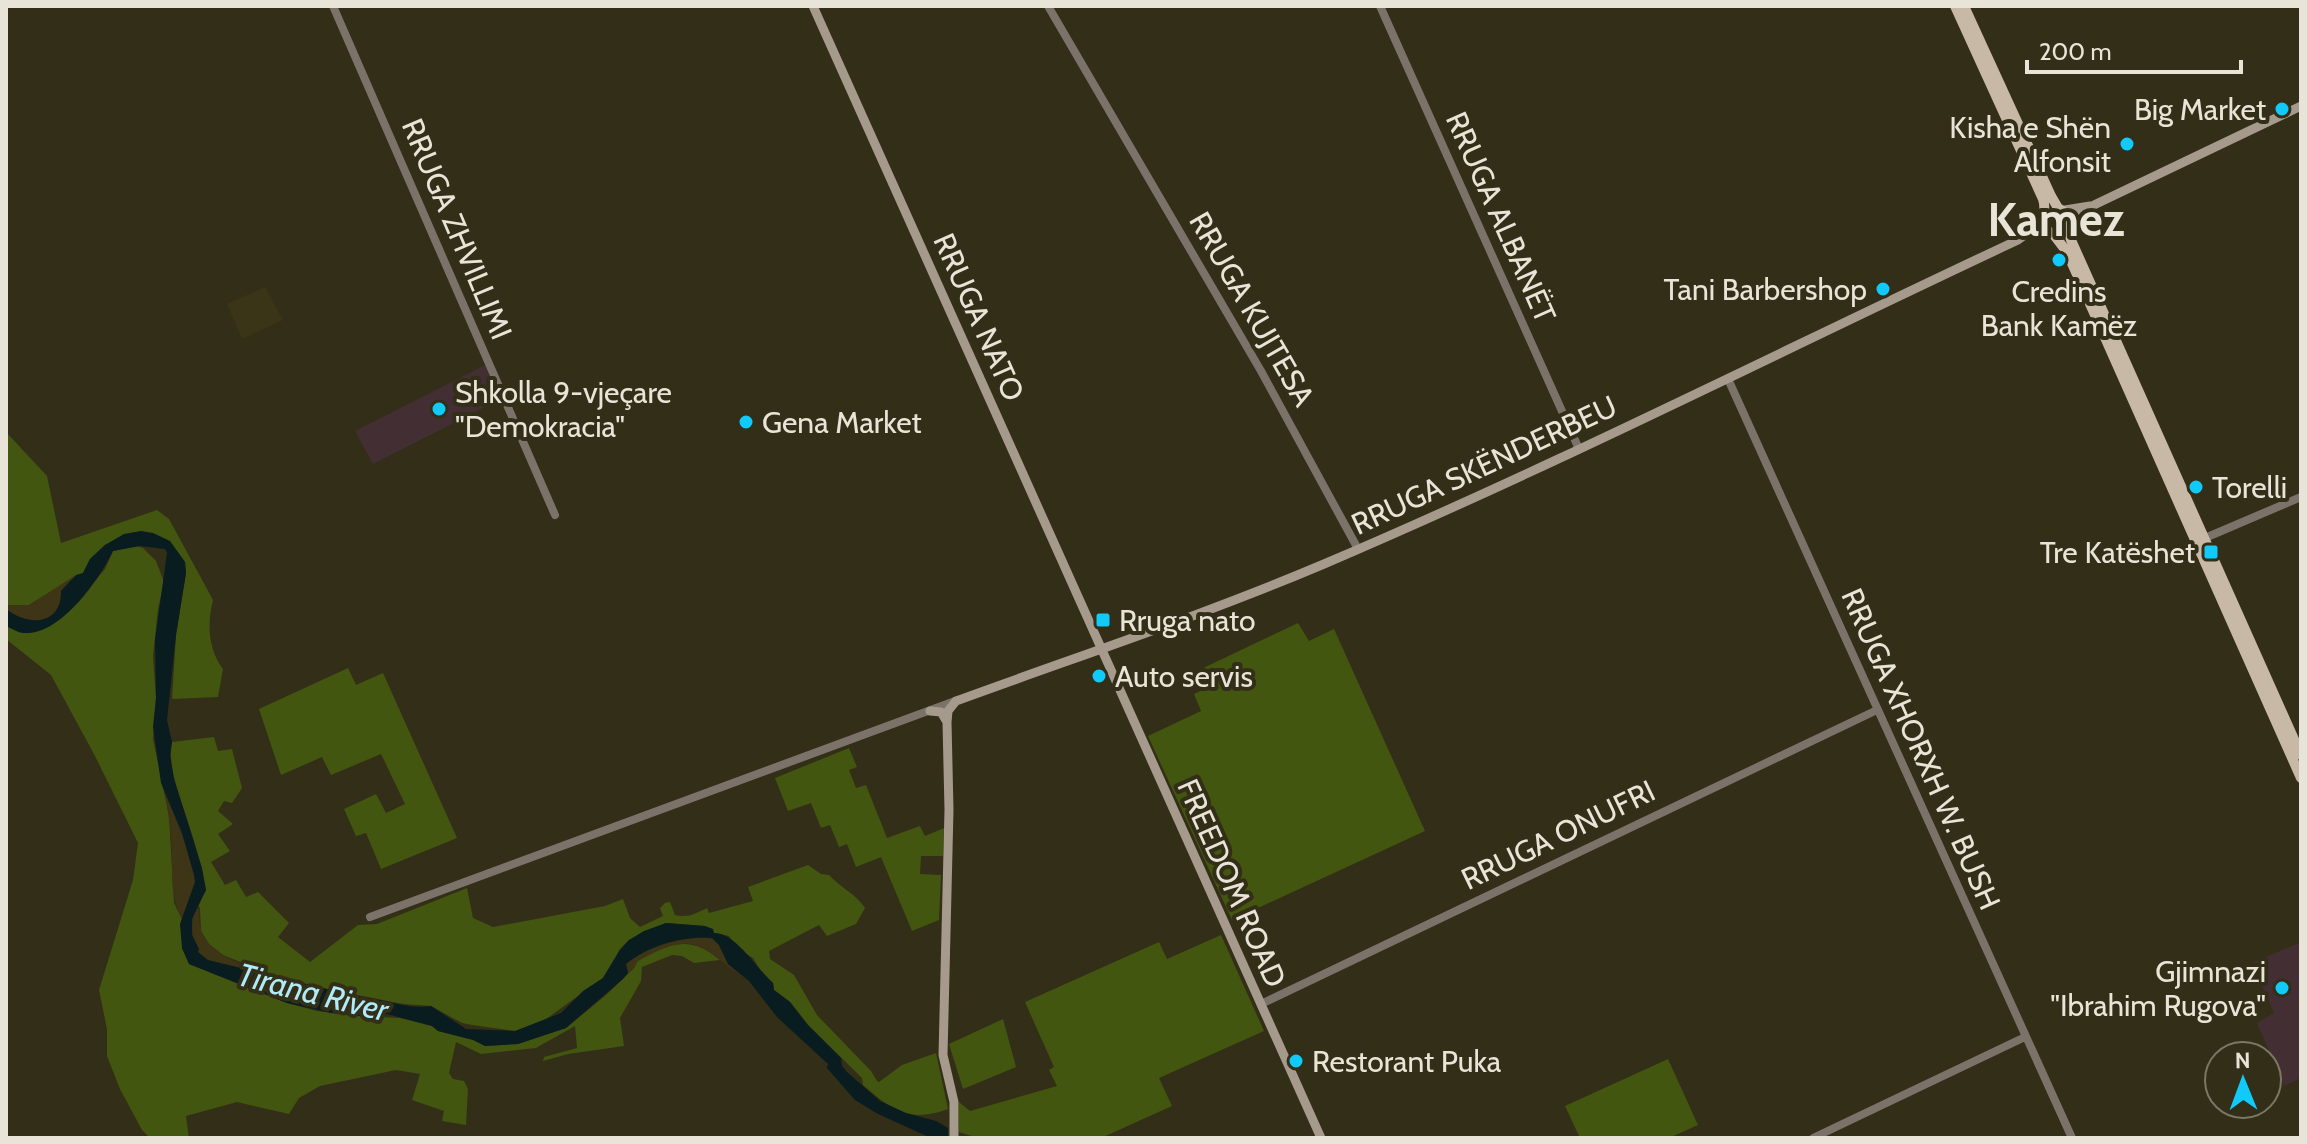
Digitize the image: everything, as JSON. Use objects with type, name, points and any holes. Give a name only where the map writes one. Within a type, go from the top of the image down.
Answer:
[{"type":"main road","name":"RRUGA NATO","points":[[813,6],[1100,648]]},
{"type":"main road","points":[[1955,6],[2062,209],[2070,216],[2073,245],[2301,755]]},
{"type":"main road","points":[[1964,6],[1974,38],[2043,199],[2044,228],[2067,252],[2301,778]]},
{"type":"main road","points":[[2052,234],[2062,235],[2094,205],[2301,106]]},
{"type":"main road","points":[[2044,215],[2094,205]]},
{"type":"main road","name":"RRUGA SKËNDERBEU","points":[[956,701],[1358,549],[1579,449],[2018,240],[2037,226],[2044,215]]},
{"type":"main road","name":"RRUGA SKËNDERBEU","points":[[2018,240],[2052,234]]},
{"type":"main road","name":"FREEDOM ROAD","points":[[1100,648],[1321,1138]]},
{"type":"main road","points":[[954,1138],[954,1102],[943,1055],[949,810],[947,722],[948,711],[956,701]]},
{"type":"main road","points":[[930,711],[941,712],[947,722]]},
{"type":"street","name":"RRUGA ZHVILLIMI","points":[[333,6],[555,515]]},
{"type":"street","name":"RRUGA KUJTESA","points":[[1048,6],[1261,371],[1358,549]]},
{"type":"street","name":"RRUGA ALBANËT","points":[[1380,6],[1579,449]]},
{"type":"street","name":"RRUGA XHORXH W. BUSH","points":[[1728,379],[2072,1138]]},
{"type":"street","points":[[2205,538],[2301,497]]},
{"type":"street","points":[[370,917],[956,701]]},
{"type":"street","name":"RRUGA ONUFRI","points":[[1261,1004],[1877,710]]},
{"type":"street","points":[[1815,1138],[2025,1037]]},
{"type":"shaded area","points":[[265,287],[283,320],[242,339],[227,304]]},
{"type":"shaded area","name":"Shkolla 9-vjeçare \"Demokracia\"","points":[[485,365],[501,399],[373,464],[355,431]]},
{"type":"shaded area","name":"Gjimnazi \"Ibrahim Rugova\"","points":[[2301,942],[2301,1078],[2284,1086],[2283,1040],[2264,1040],[2257,1023],[2274,1013],[2252,963]]},
{"type":"green space","points":[[6,432],[47,476],[61,543],[157,510],[169,519],[213,600],[210,636],[214,653],[223,669],[218,697],[172,699],[176,635],[186,573],[185,562],[170,542],[133,534],[122,537],[105,545],[90,559],[83,573],[29,605],[6,605]]},
{"type":"green space","points":[[136,546],[143,548],[156,561],[164,582],[153,656],[156,698],[153,739],[169,816],[174,903],[182,919],[182,948],[189,964],[287,1003],[317,1011],[400,1018],[432,1026],[438,1031],[485,1046],[518,1044],[566,1028],[606,995],[634,968],[637,961],[670,946],[689,944],[720,960],[694,963],[682,956],[672,955],[642,967],[641,981],[620,1018],[624,1046],[543,1061],[544,1057],[577,1048],[575,1026],[536,1048],[481,1054],[456,1042],[449,1073],[453,1079],[464,1081],[468,1089],[466,1125],[442,1121],[444,1111],[412,1100],[420,1074],[396,1070],[320,1086],[299,1098],[289,1114],[237,1102],[186,1116],[189,1138],[150,1138],[142,1130],[120,1089],[107,1056],[107,1029],[99,990],[133,880],[138,843],[51,675],[6,639],[6,626],[24,633],[71,609],[105,569],[113,551]]},
{"type":"green space","points":[[1298,623],[1309,641],[1334,629],[1425,831],[1232,920],[1148,736],[1201,711],[1194,694],[1206,688],[1197,671]]},
{"type":"green space","points":[[348,668],[356,685],[383,673],[457,838],[381,869],[366,833],[356,836],[344,809],[376,794],[386,813],[405,804],[381,754],[331,775],[322,757],[281,775],[259,709]]},
{"type":"green space","points":[[214,737],[218,751],[232,749],[242,788],[232,803],[224,801],[218,811],[233,824],[218,834],[230,851],[211,862],[225,885],[236,880],[246,897],[258,892],[289,923],[278,937],[310,962],[358,925],[377,924],[467,888],[473,918],[493,927],[605,906],[623,899],[630,918],[640,927],[663,916],[660,908],[665,903],[670,902],[675,915],[684,916],[707,908],[709,913],[753,901],[748,887],[808,865],[821,874],[829,875],[865,908],[856,924],[827,936],[819,925],[769,951],[770,959],[794,975],[817,1015],[877,1081],[902,1065],[936,1053],[948,1109],[912,1114],[883,1102],[863,1085],[862,1078],[808,1025],[790,1002],[774,990],[773,983],[753,958],[739,949],[729,936],[714,933],[705,926],[666,923],[629,940],[603,978],[542,1022],[515,1031],[462,1023],[431,1006],[403,1004],[286,981],[223,955],[209,944],[201,931],[197,904],[206,890],[171,760],[172,742]]},
{"type":"green space","points":[[849,748],[857,767],[849,770],[856,788],[866,785],[887,838],[920,826],[925,836],[944,828],[943,856],[921,856],[920,874],[941,875],[939,920],[912,931],[881,857],[856,867],[847,844],[839,847],[830,825],[821,828],[811,803],[788,811],[775,778]]},
{"type":"green space","points":[[1221,935],[1264,1031],[1159,1078],[1172,1106],[1101,1138],[978,1138],[959,1132],[959,1102],[970,1111],[1057,1086],[1049,1070],[1054,1067],[1025,1002],[1159,942],[1167,959]]},
{"type":"green space","points":[[1003,1019],[1016,1067],[963,1089],[949,1044]]},
{"type":"green space","points":[[1668,1059],[1698,1125],[1669,1138],[1580,1138],[1565,1106]]},
{"type":"sand","points":[[76,575],[61,591],[60,602],[50,617],[34,621],[6,609],[6,605],[29,605]]},
{"type":"sand","points":[[165,793],[195,876],[194,888],[182,919],[173,888]]},
{"type":"sand","points":[[197,904],[201,930],[211,946],[260,971],[208,961],[198,952],[192,927]]},
{"type":"sand","points":[[701,937],[716,940],[728,964],[739,974],[708,951],[690,944],[663,948],[638,961],[628,973],[626,964],[643,953],[671,942]]},
{"type":"water","name":"Tirana River","points":[[141,531],[170,541],[185,562],[167,720],[174,779],[206,890],[192,919],[192,935],[198,952],[208,960],[356,996],[431,1006],[466,1029],[515,1031],[561,1013],[583,991],[603,978],[620,950],[644,931],[666,923],[705,926],[730,939],[746,953],[773,983],[774,990],[790,1002],[841,1058],[847,1072],[880,1101],[906,1113],[936,1121],[948,1128],[948,1138],[931,1138],[855,1100],[827,1068],[828,1064],[777,1017],[749,981],[728,964],[712,938],[666,943],[635,957],[626,964],[628,973],[623,979],[566,1028],[518,1044],[485,1046],[438,1031],[432,1026],[387,1014],[359,1016],[331,1013],[287,1003],[189,964],[182,948],[180,924],[195,882],[194,875],[182,833],[161,783],[153,727],[155,640],[167,553],[165,549],[140,546],[113,551],[77,604],[51,626],[38,632],[24,633],[6,626],[6,609],[24,619],[42,620],[50,616],[60,602],[61,591],[76,575],[83,573],[90,559],[124,534]]},
{"type":"place","name":"Big Market","points":[[2282,109]]},
{"type":"place","name":"Kisha e Shën Alfonsit","points":[[2127,144]]},
{"type":"place","name":"Credins Bank Kamëz","points":[[2059,260]]},
{"type":"place","name":"Tani Barbershop","points":[[1883,289]]},
{"type":"place","name":"Shkolla 9-vjeçare \"Demokracia\"","points":[[439,409]]},
{"type":"place","name":"Gena Market","points":[[746,422]]},
{"type":"place","name":"Torelli","points":[[2196,487]]},
{"type":"place","name":"Tre Katëshet","points":[[2211,552]]},
{"type":"place","name":"Rruga nato","points":[[1103,620]]},
{"type":"place","name":"Auto servis","points":[[1099,676]]},
{"type":"place","name":"Gjimnazi \"Ibrahim Rugova\"","points":[[2282,988]]},
{"type":"place","name":"Restorant Puka","points":[[1296,1061]]},
{"type":"district","name":"Kamez","points":[[2056,220]]}]
